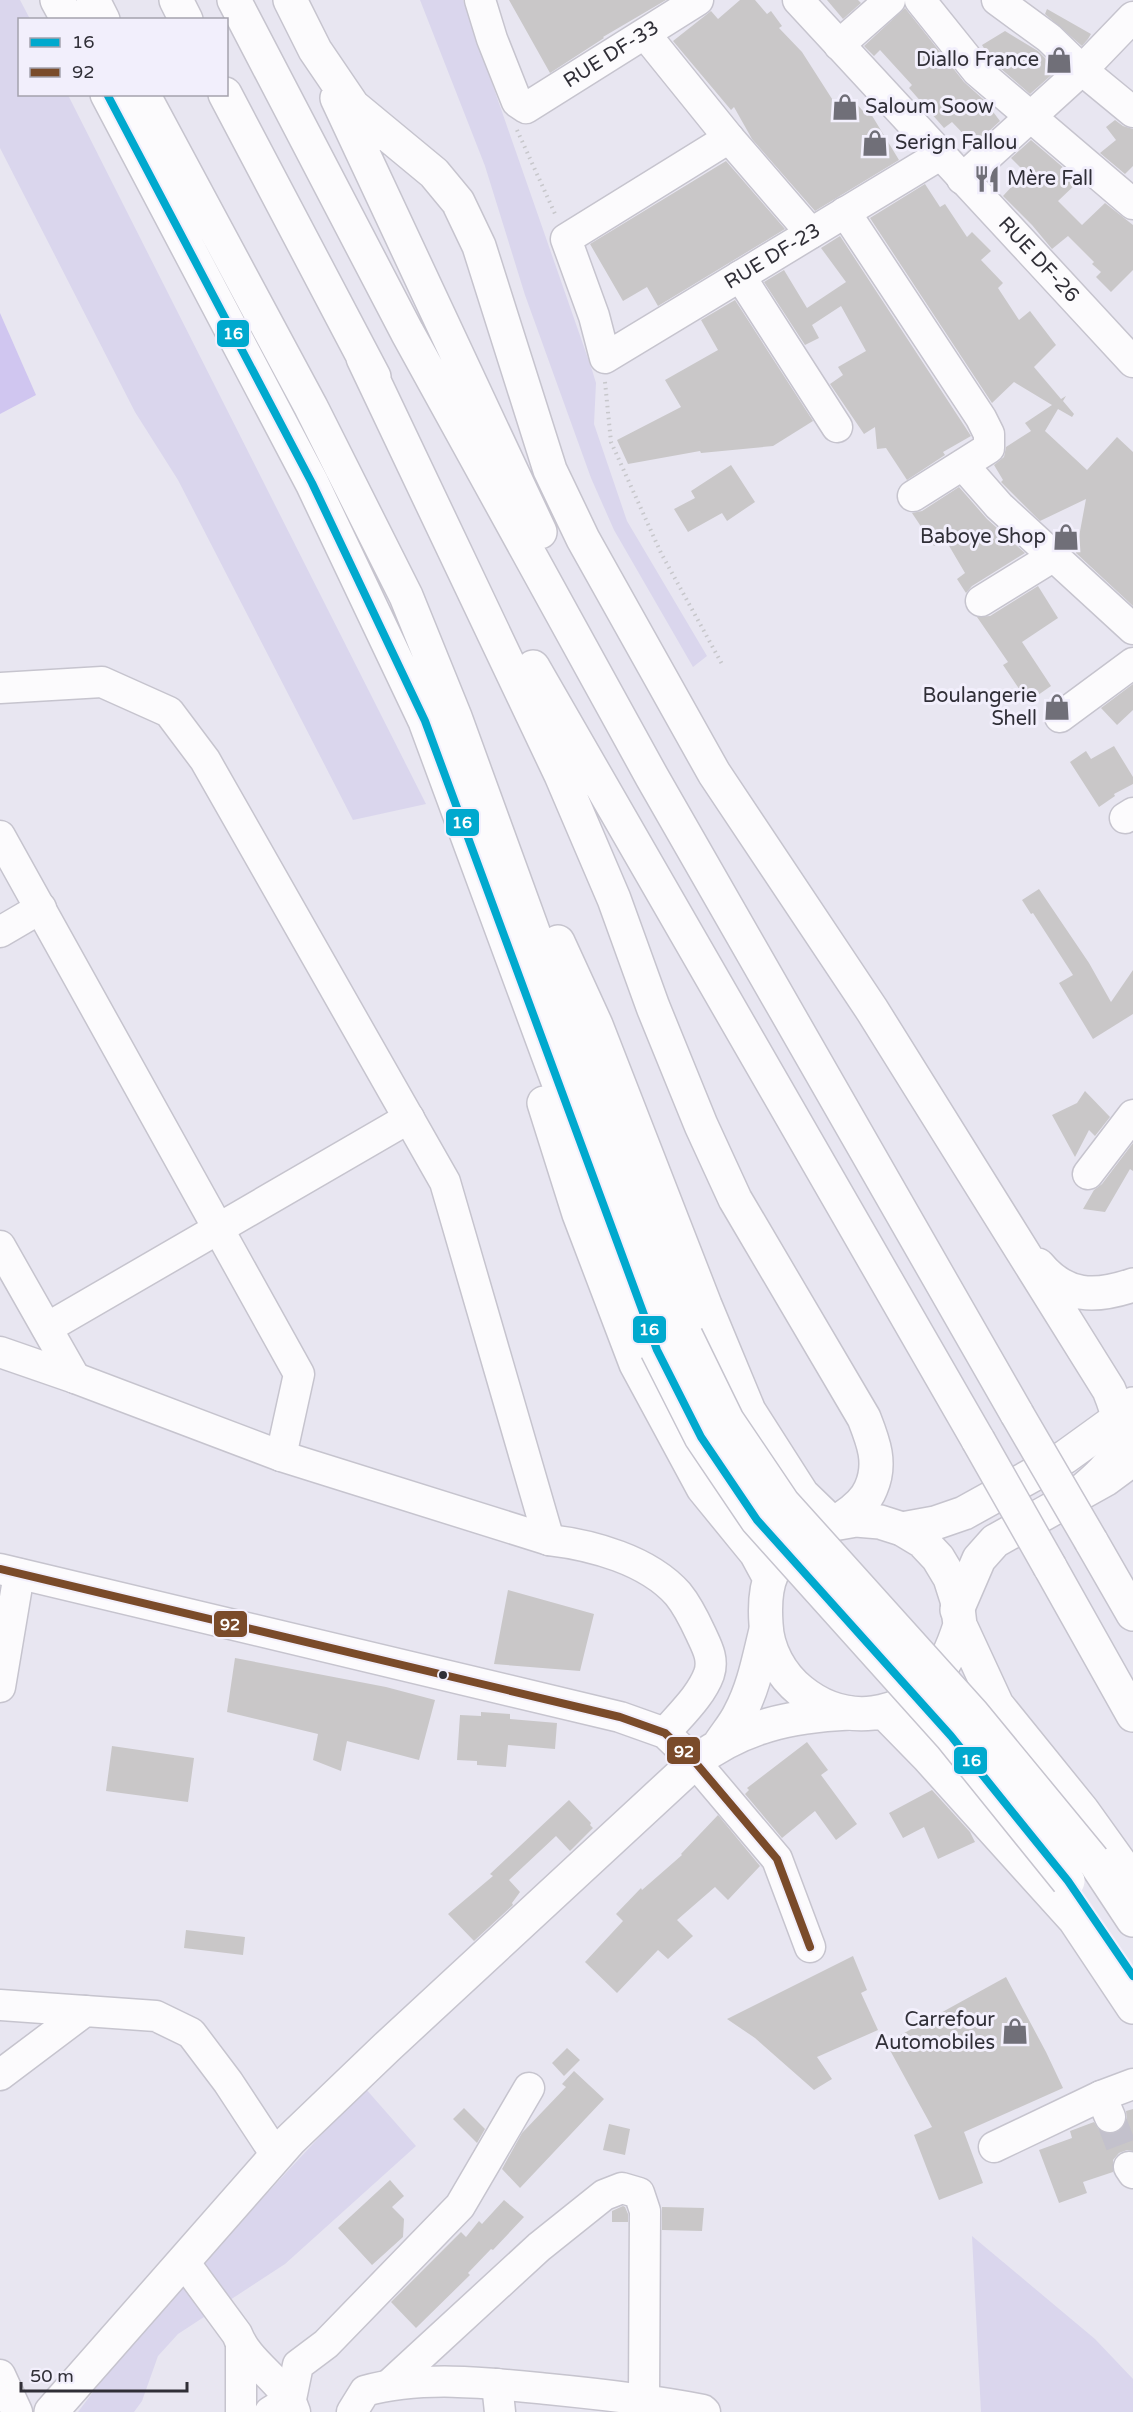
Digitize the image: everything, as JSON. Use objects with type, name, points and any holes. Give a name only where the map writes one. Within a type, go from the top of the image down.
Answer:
[{"type":"main road","points":[[57,0],[67,18]]},
{"type":"main road","points":[[93,0],[102,18]]},
{"type":"main road","points":[[176,0],[185,18]]},
{"type":"main road","points":[[234,0],[407,332],[652,777],[1133,1614]]},
{"type":"main road","points":[[290,0],[485,413],[652,777]]},
{"type":"main road","points":[[315,50],[353,106],[434,173],[458,202],[479,246],[550,470],[583,539],[714,773],[872,1010],[1109,1390],[1126,1411]]},
{"type":"main road","points":[[108,96],[312,483],[440,719],[596,1025],[705,1305],[749,1411],[802,1494],[833,1524]]},
{"type":"main road","points":[[144,96],[311,407],[401,585],[579,1214],[636,1364],[703,1488],[756,1553],[769,1577]]},
{"type":"main road","points":[[226,96],[363,358],[569,733],[978,1440],[1133,1715]]},
{"type":"main road","points":[[363,358],[561,775],[614,899],[653,1008],[735,1200],[864,1418],[876,1449],[876,1467],[872,1486],[866,1499],[854,1510],[833,1524],[808,1536],[782,1556],[769,1577],[764,1605],[766,1630],[771,1650],[781,1669],[794,1685],[810,1698],[828,1708],[849,1713]]},
{"type":"main road","points":[[440,719],[543,959],[686,1336],[728,1420],[783,1503],[972,1713],[1093,1860],[1133,1920]]},
{"type":"main road","points":[[440,719],[657,1350],[701,1437],[757,1520],[951,1736],[1068,1881],[1133,1976]]},
{"type":"main road","points":[[1008,1228],[1042,1270],[1062,1286],[1083,1294],[1115,1291],[1133,1285]]},
{"type":"main road","points":[[1077,1495],[1110,1466],[1121,1436],[1126,1411]]},
{"type":"main road","points":[[902,1529],[935,1523],[964,1513],[1065,1457],[1126,1411]]},
{"type":"main road","points":[[707,1754],[792,1718],[883,1711],[912,1700],[935,1680],[951,1653],[968,1581],[980,1559],[996,1541],[1106,1479],[1133,1459]]},
{"type":"main road","points":[[833,1524],[856,1520],[880,1522],[902,1529],[922,1541],[938,1558],[950,1578],[957,1600],[959,1618],[998,1705],[1082,1810],[1133,1881]]},
{"type":"main road","points":[[51,2412],[276,2155],[387,2047],[707,1754],[745,1703],[754,1680],[766,1630]]},
{"type":"main road","points":[[883,1711],[928,1757],[1075,1920],[1133,2007]]},
{"type":"street","points":[[480,0],[492,39],[517,102],[524,108]]},
{"type":"street","name":"RUE DF-33","points":[[524,108],[698,0]]},
{"type":"street","name":"RUE DF-26","points":[[798,0],[1133,362]]},
{"type":"street","points":[[839,45],[890,0]]},
{"type":"street","points":[[920,0],[976,71],[1133,204]]},
{"type":"street","points":[[997,0],[1049,38],[1082,70],[1133,112]]},
{"type":"street","points":[[962,179],[1082,70],[1133,17]]},
{"type":"street","points":[[645,34],[729,138],[811,233]]},
{"type":"street","points":[[605,358],[594,316],[566,238],[729,138]]},
{"type":"street","name":"RUE DF-23","points":[[605,358],[940,155]]},
{"type":"street","points":[[845,212],[981,417],[989,434],[989,448],[913,496]]},
{"type":"street","points":[[740,276],[837,427]]},
{"type":"street","points":[[963,465],[999,506],[1133,629]]},
{"type":"street","points":[[981,601],[1054,556]]},
{"type":"street","points":[[1060,717],[1133,663]]},
{"type":"street","points":[[0,688],[102,682],[169,712],[205,760],[445,1182],[549,1540]]},
{"type":"street","points":[[0,836],[299,1374],[281,1456]]},
{"type":"street","points":[[0,932],[41,908]]},
{"type":"street","points":[[1088,1174],[1133,1115]]},
{"type":"street","points":[[47,1328],[409,1118]]},
{"type":"street","points":[[0,1246],[75,1378]]},
{"type":"street","points":[[0,1352],[281,1456],[549,1540],[577,1543],[641,1565],[678,1594],[697,1625],[712,1661],[709,1674],[697,1695],[665,1733]]},
{"type":"street","points":[[0,1687],[10,1571],[620,1717],[665,1733],[707,1754],[777,1859],[810,1947]]},
{"type":"street","points":[[0,2005],[156,2016],[191,2033],[228,2082],[276,2155]]},
{"type":"street","points":[[0,2075],[85,2011]]},
{"type":"street","points":[[994,2147],[1106,2106],[1133,2084]]},
{"type":"street","points":[[285,2408],[298,2365],[326,2344],[460,2206],[529,2088]]},
{"type":"street","points":[[389,2385],[539,2247],[604,2195],[622,2188],[639,2193],[645,2211],[644,2399]]},
{"type":"street","points":[[184,2262],[237,2334],[242,2346],[285,2408]]},
{"type":"street","points":[[241,2412],[242,2346]]},
{"type":"street","points":[[0,2375],[17,2412]]},
{"type":"street","points":[[352,2412],[366,2391],[389,2385],[499,2398],[644,2399],[705,2412]]},
{"type":"path","points":[[524,108],[516,126],[520,142],[566,238]]},
{"type":"path","points":[[605,358],[611,442],[661,553],[722,663]]},
{"type":"shaded area","points":[[0,0],[20,0],[29,18],[18,18],[18,96],[69,96],[426,804],[353,820],[178,480],[135,412],[0,148]]},
{"type":"shaded area","points":[[420,0],[463,0],[592,370],[596,383],[594,424],[627,521],[707,656],[693,667],[614,530],[591,478],[525,295],[485,166]]},
{"type":"shaded area","points":[[0,313],[36,395],[0,414]]},
{"type":"shaded area","points":[[365,2088],[416,2146],[285,2264],[178,2334],[158,2356],[142,2401],[134,2412],[78,2412],[138,2332]]},
{"type":"shaded area","points":[[972,2236],[1095,2339],[1133,2379],[1133,2412],[981,2412]]},
{"type":"building","points":[[509,0],[666,0],[603,37],[550,73]]},
{"type":"building","points":[[740,0],[755,0],[767,14],[771,11],[782,26],[779,28],[802,52],[834,102],[847,92],[867,116],[871,114],[899,160],[815,211],[752,139],[734,107],[731,110],[673,41],[711,11],[718,19]]},
{"type":"building","points":[[827,0],[858,0],[861,3],[843,19]]},
{"type":"building","points":[[905,8],[964,82],[984,100],[1000,121],[974,145],[952,122],[944,128],[909,88],[912,85],[880,50],[874,56],[864,46]]},
{"type":"building","points":[[1047,9],[1091,34],[1082,46],[1045,14]]},
{"type":"building","points":[[1005,31],[1038,51],[1057,70],[1030,94],[992,61],[982,45]]},
{"type":"building","points":[[1115,120],[1133,129],[1133,166],[1125,174],[1100,153],[1116,140],[1106,127]]},
{"type":"building","points":[[1031,140],[1079,181],[1058,201],[1082,225],[1105,203],[1133,225],[1133,270],[1111,292],[1096,277],[1101,272],[1092,264],[1094,262],[1068,236],[1052,249],[1003,196],[1025,172],[1011,158]]},
{"type":"building","points":[[726,161],[785,229],[658,306],[647,287],[623,301],[590,244]]},
{"type":"building","points":[[925,184],[940,207],[945,204],[967,237],[972,232],[991,251],[981,260],[1003,283],[998,288],[1019,320],[1030,311],[1056,345],[1034,367],[1061,399],[1066,396],[1063,401],[1074,414],[1072,417],[1058,409],[1045,431],[1087,470],[1117,437],[1133,452],[1133,606],[1076,553],[1086,499],[1040,521],[1001,482],[1003,480],[994,465],[1004,457],[1006,447],[1031,431],[1025,423],[1052,405],[1014,382],[992,403],[870,218]]},
{"type":"building","points":[[840,236],[971,436],[943,452],[945,455],[907,480],[886,448],[877,449],[875,427],[864,434],[830,384],[843,375],[838,367],[866,351],[841,306],[812,325],[819,338],[805,345],[764,282],[784,270],[807,308],[846,282],[821,248]]},
{"type":"building","points":[[735,300],[813,421],[773,446],[701,453],[700,451],[628,464],[617,440],[681,407],[665,380],[718,350],[701,320]]},
{"type":"building","points":[[731,465],[755,502],[727,521],[722,513],[688,532],[674,509],[695,498],[691,491]]},
{"type":"building","points":[[959,487],[987,519],[1025,553],[972,586],[966,593],[957,579],[965,573],[945,539],[934,546],[912,513],[922,511]]},
{"type":"building","points":[[1038,586],[1058,618],[1022,642],[1051,686],[1028,702],[1003,665],[1008,662],[977,617],[990,616]]},
{"type":"building","points":[[1133,684],[1133,710],[1117,725],[1101,708]]},
{"type":"building","points":[[1114,746],[1133,777],[1133,784],[1114,794],[1115,796],[1099,807],[1070,762],[1086,751],[1091,759]]},
{"type":"building","points":[[1039,889],[1089,963],[1111,1002],[1133,970],[1133,1014],[1093,1039],[1059,983],[1073,975],[1022,900]]},
{"type":"building","points":[[1085,1091],[1110,1117],[1095,1136],[1089,1130],[1075,1157],[1052,1115],[1077,1103]]},
{"type":"building","points":[[1133,1143],[1133,1171],[1130,1169],[1105,1212],[1083,1209],[1094,1190],[1102,1184]]},
{"type":"building","points":[[508,1590],[594,1614],[580,1671],[494,1664]]},
{"type":"building","points":[[235,1658],[386,1687],[435,1700],[419,1760],[347,1741],[341,1771],[313,1760],[318,1734],[227,1712]]},
{"type":"building","points":[[481,1712],[510,1714],[510,1719],[557,1723],[555,1749],[508,1745],[506,1767],[477,1765],[477,1761],[457,1760],[460,1715],[481,1716]]},
{"type":"building","points":[[807,1742],[828,1770],[821,1775],[857,1824],[836,1840],[815,1811],[782,1838],[745,1794],[749,1790],[747,1788]]},
{"type":"building","points":[[112,1746],[194,1758],[188,1802],[106,1791]]},
{"type":"building","points":[[932,1790],[970,1832],[975,1842],[938,1859],[924,1827],[903,1838],[889,1813]]},
{"type":"building","points":[[569,1800],[593,1828],[570,1851],[556,1836],[509,1880],[520,1892],[512,1903],[513,1905],[474,1941],[448,1914],[493,1876],[490,1874]]},
{"type":"building","points":[[718,1815],[760,1866],[728,1900],[715,1887],[677,1920],[693,1936],[668,1959],[658,1950],[617,1993],[585,1962],[623,1921],[616,1914],[641,1888],[642,1890],[682,1855]]},
{"type":"building","points":[[186,1930],[245,1937],[243,1955],[184,1948]]},
{"type":"building","points":[[853,1956],[867,1990],[861,1993],[878,2030],[817,2057],[832,2079],[814,2090],[755,2038],[727,2019]]},
{"type":"building","points":[[1006,1977],[1063,2088],[964,2132],[983,2183],[939,2200],[914,2135],[932,2127],[886,2043]]},
{"type":"building","points":[[567,2048],[580,2060],[564,2076],[552,2063]]},
{"type":"building","points":[[574,2071],[604,2099],[520,2188],[502,2169],[522,2133],[566,2087],[562,2084]]},
{"type":"building","points":[[464,2108],[485,2129],[477,2143],[453,2119]]},
{"type":"building","points":[[1133,2109],[1133,2151],[1127,2150],[1119,2153],[1113,2160],[1113,2172],[1083,2182],[1087,2193],[1059,2203],[1039,2150],[1072,2138],[1070,2131],[1094,2122],[1100,2131],[1109,2134],[1117,2133],[1124,2127],[1127,2120],[1126,2111]]},
{"type":"building","points":[[609,2124],[630,2129],[625,2155],[603,2150]]},
{"type":"building","points":[[390,2180],[404,2196],[392,2207],[404,2219],[403,2237],[372,2265],[338,2228]]},
{"type":"building","points":[[504,2200],[524,2217],[416,2328],[391,2302],[461,2232],[466,2237],[479,2221],[482,2224]]},
{"type":"building","points":[[623,2206],[628,2214],[628,2222],[612,2222],[612,2211]]},
{"type":"building","points":[[662,2207],[704,2208],[702,2231],[662,2230]]},
{"type":"tunnel","points":[[1110,2117],[1129,2167]]},
{"type":"transit line","name":"16","points":[[108,96],[312,483],[425,721],[657,1350],[701,1437],[757,1520],[951,1736],[1068,1881],[1133,1976]]},
{"type":"transit line","name":"92","points":[[0,1569],[620,1717],[665,1733],[695,1762],[777,1859],[810,1947]]},
{"type":"place","name":"Diallo France","points":[[1059,60]]},
{"type":"place","name":"Saloum Soow","points":[[845,107]]},
{"type":"place","name":"Serign Fallou","points":[[875,143]]},
{"type":"place","name":"Mère Fall","points":[[987,179]]},
{"type":"place","name":"Baboye Shop","points":[[1066,537]]},
{"type":"place","name":"Boulangerie Shell","points":[[1057,707]]},
{"type":"place","name":"Carrefour Automobiles","points":[[1015,2031]]}]
